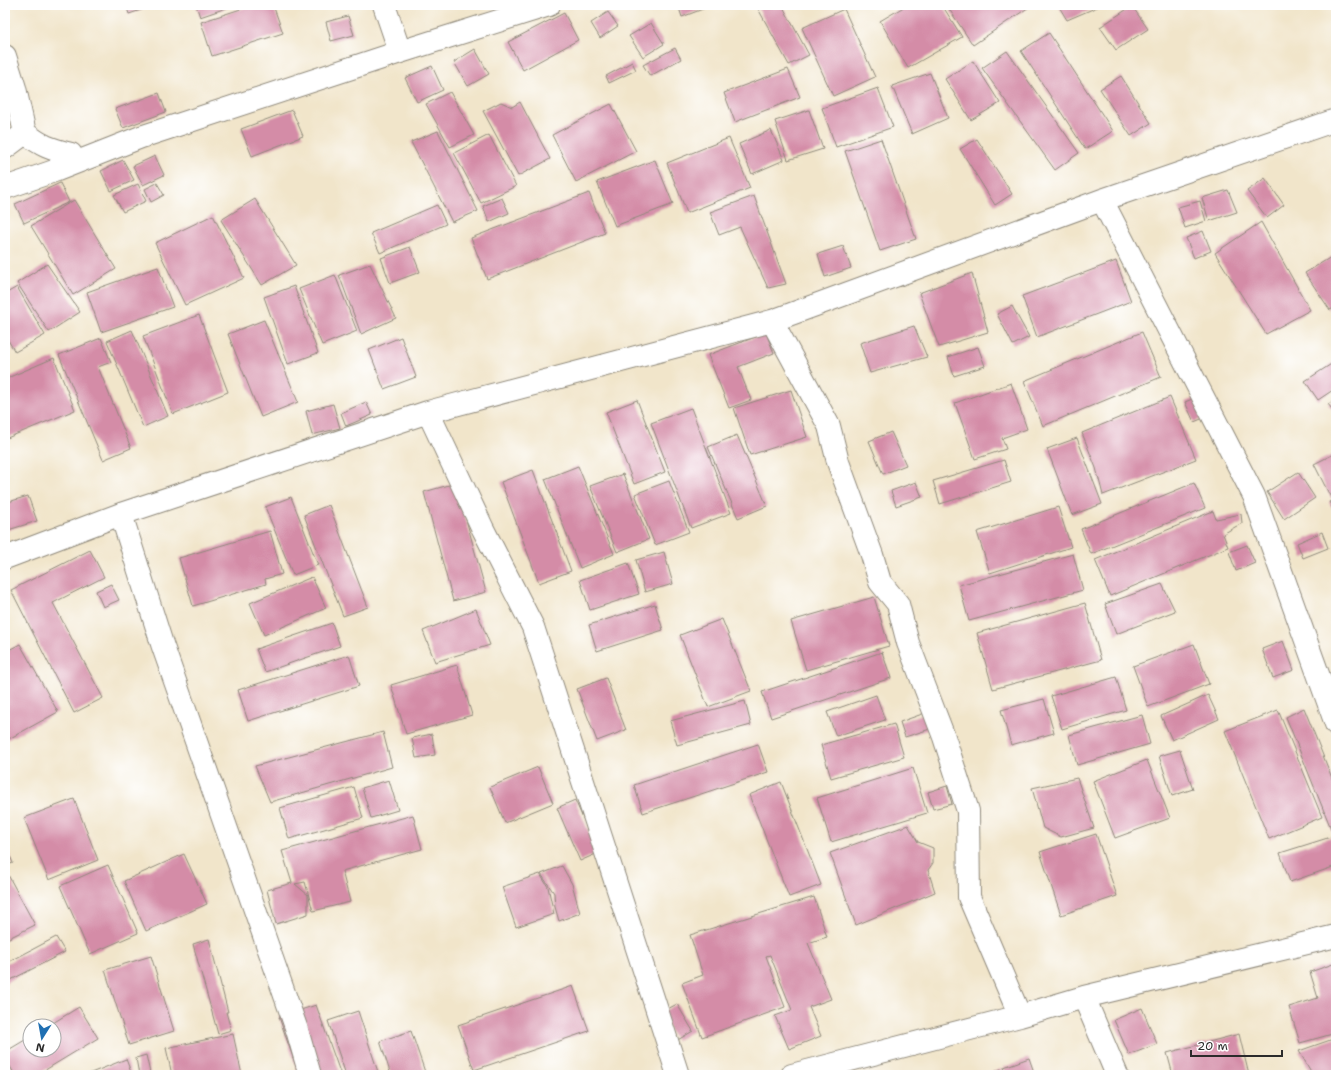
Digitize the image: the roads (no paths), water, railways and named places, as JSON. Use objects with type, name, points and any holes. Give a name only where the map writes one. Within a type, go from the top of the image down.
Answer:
[{"type":"street","points":[[384,5],[400,52]]},
{"type":"street","points":[[5,188],[57,170],[141,137],[549,5]]},
{"type":"street","points":[[5,56],[15,88],[25,133],[38,143],[51,150],[71,154],[57,170]]},
{"type":"street","points":[[5,558],[121,514],[428,412],[772,321],[1102,200],[1336,120]]},
{"type":"street","points":[[5,148],[25,133]]},
{"type":"street","points":[[1102,200],[1254,496],[1336,724]]},
{"type":"street","points":[[772,321],[829,426],[838,462],[872,555],[880,582],[898,604],[908,643],[944,737],[968,811],[969,897],[1020,1016]]},
{"type":"street","points":[[428,412],[483,529],[533,627],[678,1075]]},
{"type":"street","points":[[121,514],[162,644],[297,1030],[310,1075]]},
{"type":"street","points":[[792,1075],[1020,1016],[1084,997],[1336,936]]},
{"type":"street","points":[[1084,997],[1117,1075]]}]
